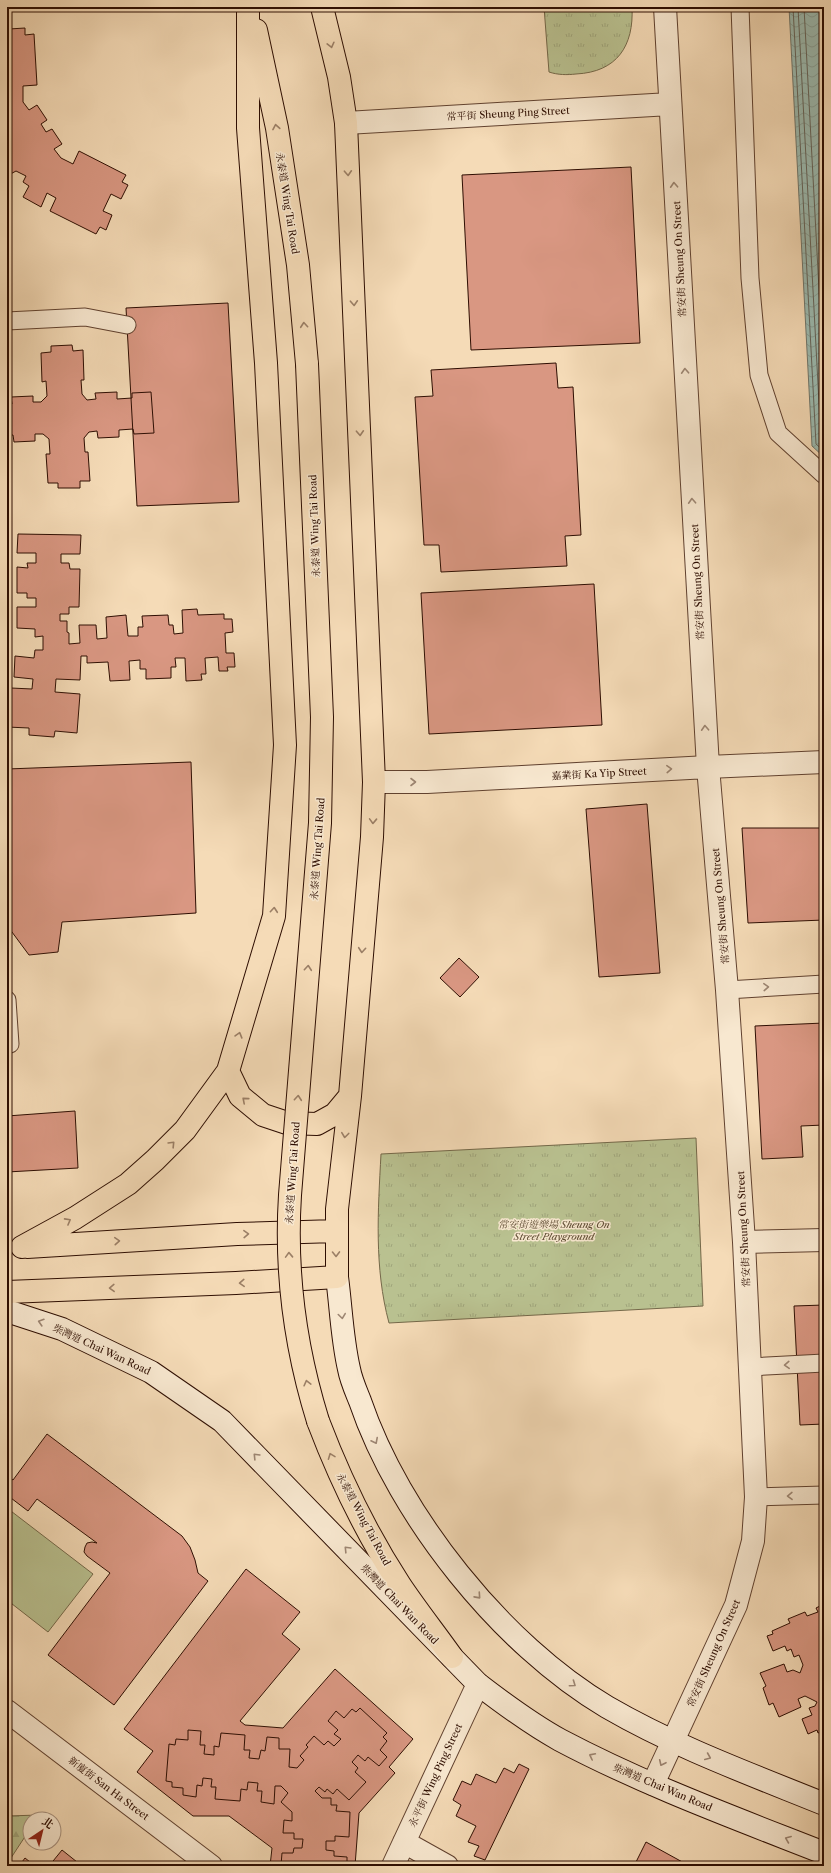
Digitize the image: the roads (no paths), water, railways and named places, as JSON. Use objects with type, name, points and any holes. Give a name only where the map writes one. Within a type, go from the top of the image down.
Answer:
[{"type":"main road","name":"永泰道 Wing Tai Road","points":[[249,7],[265,66],[277,128],[298,265],[307,364],[322,717],[320,823],[290,1196],[288,1255],[291,1288],[301,1361],[318,1421],[345,1488],[373,1541],[400,1585],[452,1657]]},
{"type":"main road","points":[[14,1248],[75,1218],[128,1184],[185,1130],[228,1071],[274,916],[285,745],[266,364],[248,128],[249,7]]},
{"type":"main road","points":[[7,1292],[236,1283],[337,1277],[336,1231],[341,1169],[350,1096],[372,837],[374,782],[346,123],[339,77],[322,7]]},
{"type":"main road","points":[[228,1071],[240,1096],[263,1115],[287,1124],[317,1124],[334,1114],[350,1096]]},
{"type":"main road","points":[[14,1248],[237,1234],[336,1231]]},
{"type":"street","name":"常安街 Sheung On Street","points":[[653,1784],[736,1604],[753,1541],[756,1497],[744,1242],[727,990],[708,767],[665,7]]},
{"type":"street","name":"常平街 Sheung Ping Street","points":[[346,123],[670,104]]},
{"type":"street","name":"嘉業街 Ka Yip Street","points":[[374,782],[427,782],[824,762]]},
{"type":"street","points":[[744,1242],[824,1240]]},
{"type":"street","points":[[337,1277],[349,1369],[370,1431],[400,1489],[452,1567],[512,1634],[558,1673],[606,1706],[672,1742],[824,1804]]},
{"type":"street","name":"柴灣道 Chai Wan Road","points":[[7,1311],[62,1329],[151,1372],[222,1421],[478,1684],[516,1712],[559,1739],[653,1784],[824,1853]]},
{"type":"street","name":"永平街 Wing Ping Street","points":[[393,1866],[478,1684]]},
{"type":"street","name":"新廈街 San Ha Street","points":[[7,1710],[210,1866]]},
{"type":"street","points":[[404,1842],[447,1866]]},
{"type":"lane","points":[[740,7],[750,278],[759,374],[778,433],[824,475]]},
{"type":"lane","points":[[7,321],[85,317],[127,325]]},
{"type":"lane","points":[[727,990],[824,984]]},
{"type":"lane","points":[[7,1000],[10,1044],[7,1045]]},
{"type":"lane","points":[[750,1366],[824,1363]]},
{"type":"lane","points":[[756,1497],[824,1495]]},
{"type":"water","points":[[789,7],[824,7],[824,457],[812,446]]},
{"type":"park label","name":"常安街遊樂場 Sheung On Street Playground","points":[[554,1230]]}]
